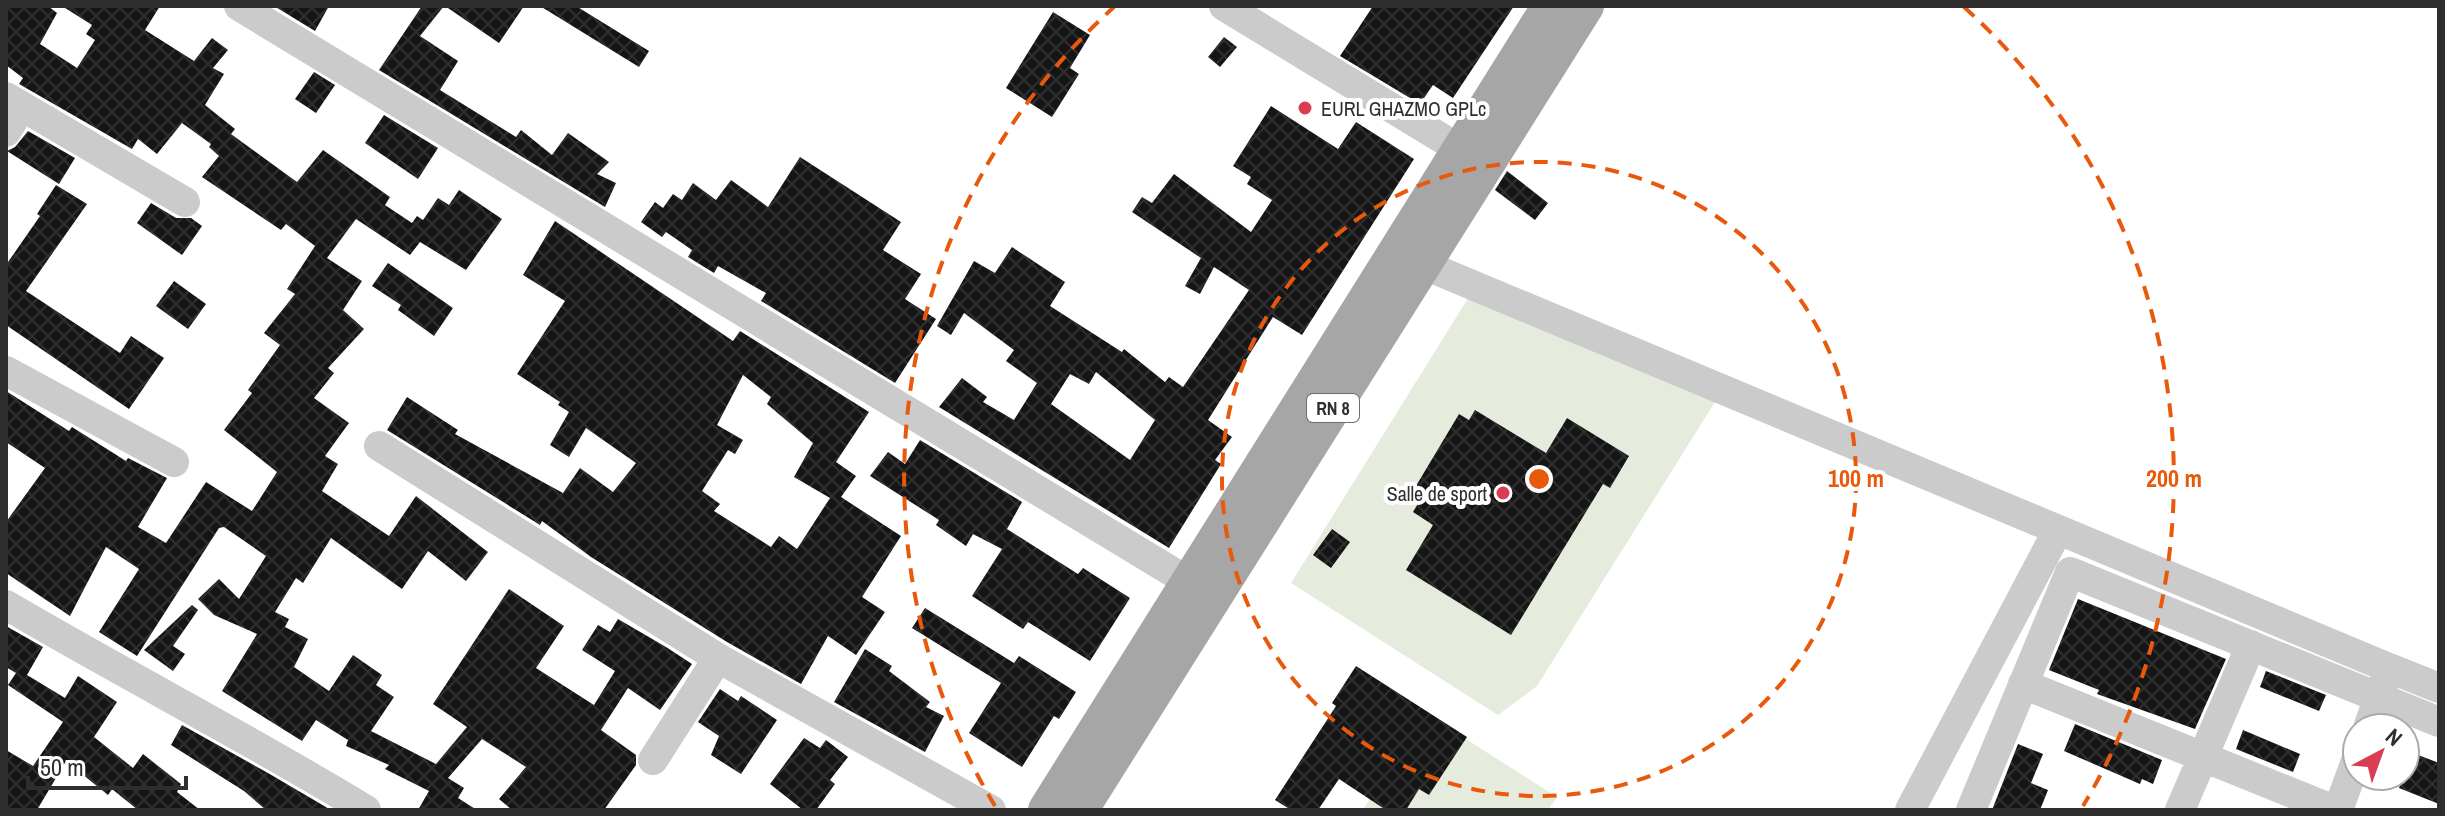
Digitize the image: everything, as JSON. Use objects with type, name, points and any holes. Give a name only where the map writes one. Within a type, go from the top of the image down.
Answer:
[{"type":"main road","name":"RN 8","points":[[1079,810],[1422,264],[1472,157],[1551,6]]},
{"type":"main road","name":"RN 8","points":[[1047,810],[1189,582],[1472,157],[1585,6]]},
{"type":"street","points":[[239,6],[1189,582]]},
{"type":"street","points":[[1224,6],[1472,157]]},
{"type":"street","points":[[11,111],[185,202]]},
{"type":"street","points":[[1422,264],[2439,688]]},
{"type":"street","points":[[6,371],[174,462]]},
{"type":"street","points":[[379,446],[718,658],[991,810]]},
{"type":"street","points":[[1910,810],[2058,530]]},
{"type":"street","points":[[1971,810],[2070,572],[2439,722]]},
{"type":"street","points":[[6,605],[268,751],[366,810]]},
{"type":"street","points":[[2180,810],[2199,762],[2205,758],[2251,645]]},
{"type":"street","points":[[653,760],[718,658]]},
{"type":"street","points":[[2374,712],[2389,668]]},
{"type":"street","points":[[2023,684],[2336,810]]},
{"type":"shaded area","name":"Salle de sport","points":[[1470,295],[1715,402],[1537,686],[1498,715],[1291,583]]},
{"type":"shaded area","points":[[1425,713],[1557,797],[1548,810],[1363,810]]},
{"type":"building","points":[[6,6],[48,6],[57,13],[40,44],[77,68],[95,40],[86,34],[92,25],[62,6],[160,6],[145,30],[194,61],[212,38],[228,50],[213,68],[224,74],[205,105],[235,129],[231,134],[297,182],[323,150],[390,197],[385,205],[412,223],[417,216],[423,220],[438,198],[449,205],[459,190],[502,219],[466,270],[420,242],[410,255],[356,219],[327,258],[362,281],[343,310],[364,329],[328,368],[334,373],[314,398],[349,423],[325,456],[338,464],[322,491],[389,536],[416,496],[488,552],[466,581],[428,551],[402,589],[331,538],[303,583],[296,578],[275,612],[289,619],[285,627],[308,639],[294,667],[329,691],[353,655],[382,675],[376,685],[394,697],[371,731],[436,764],[467,727],[433,704],[509,589],[564,626],[536,668],[594,705],[615,671],[582,650],[598,625],[610,632],[618,619],[666,647],[692,664],[660,710],[628,688],[601,730],[636,755],[636,765],[604,810],[512,810],[499,799],[526,767],[482,739],[448,778],[464,788],[458,798],[477,810],[418,810],[429,791],[385,769],[389,765],[346,746],[348,740],[316,720],[302,741],[222,691],[257,634],[214,615],[198,599],[219,579],[239,599],[266,556],[224,527],[219,528],[137,656],[99,632],[139,569],[106,547],[70,616],[6,573],[6,522],[45,468],[6,442],[6,391],[69,431],[72,427],[126,461],[128,458],[167,478],[138,527],[166,543],[206,482],[252,511],[277,472],[224,430],[252,393],[248,390],[280,345],[264,333],[295,294],[287,289],[315,246],[286,224],[281,230],[202,177],[219,156],[209,147],[211,144],[182,123],[157,154],[138,139],[132,149],[19,84],[23,78],[6,65]]},
{"type":"building","points":[[274,6],[329,6],[315,31]]},
{"type":"building","points":[[422,6],[444,6],[420,36],[458,61],[440,90],[516,137],[521,130],[552,155],[568,133],[609,162],[597,174],[616,183],[605,207],[379,70]]},
{"type":"building","points":[[445,6],[524,6],[499,43]]},
{"type":"building","points":[[540,6],[576,6],[649,51],[639,67]]},
{"type":"building","points":[[1373,6],[1514,6],[1453,98],[1433,85],[1420,104],[1340,56]]},
{"type":"building","points":[[1053,12],[1090,35],[1070,68],[1079,74],[1052,117],[1006,88]]},
{"type":"building","points":[[1224,37],[1237,47],[1220,67],[1208,57]]},
{"type":"building","points":[[314,72],[335,85],[316,113],[295,99]]},
{"type":"building","points":[[1271,106],[1338,149],[1356,122],[1414,159],[1302,335],[1273,317],[1208,420],[1232,437],[1215,460],[1221,464],[1169,548],[939,407],[962,378],[987,397],[983,402],[1014,420],[1037,383],[1006,361],[1014,350],[964,313],[951,335],[937,326],[974,261],[995,273],[1012,247],[1065,282],[1050,306],[1122,352],[1124,349],[1165,382],[1169,377],[1183,387],[1249,290],[1214,267],[1200,294],[1185,286],[1201,258],[1132,212],[1142,197],[1152,203],[1174,174],[1251,232],[1272,200],[1247,184],[1251,177],[1233,166]],"holes":[[[1096,372],[1155,420],[1130,460],[1051,404],[1070,374],[1089,384]]]},
{"type":"building","points":[[384,115],[438,148],[418,179],[365,143]]},
{"type":"building","points":[[28,131],[75,158],[59,184],[7,151],[15,147]]},
{"type":"building","points":[[800,157],[901,222],[883,250],[921,274],[905,299],[936,319],[895,383],[761,301],[766,293],[718,266],[714,273],[688,257],[692,250],[666,232],[662,237],[641,222],[655,202],[663,208],[673,194],[682,200],[693,183],[716,200],[731,180],[768,207]]},
{"type":"building","points":[[1507,171],[1548,203],[1535,220],[1495,190]]},
{"type":"building","points":[[56,185],[87,204],[26,291],[120,353],[131,336],[164,358],[129,409],[6,325],[6,265],[40,216],[37,214]]},
{"type":"building","points":[[151,203],[176,218],[191,218],[202,226],[182,255],[137,223]]},
{"type":"building","points":[[555,221],[733,341],[740,331],[869,412],[836,462],[856,476],[841,497],[901,536],[862,597],[885,612],[856,655],[828,636],[801,684],[591,557],[542,521],[540,525],[387,430],[407,397],[458,430],[455,434],[563,493],[580,468],[613,492],[636,463],[586,428],[569,457],[550,445],[569,412],[558,405],[560,402],[517,374],[565,301],[523,275]],"holes":[[[743,375],[771,397],[767,404],[813,443],[794,477],[830,498],[797,549],[779,536],[771,547],[714,511],[720,504],[702,491],[728,450],[735,454],[743,440],[717,425]]]},
{"type":"building","points":[[388,263],[453,308],[434,336],[398,310],[401,305],[372,286]]},
{"type":"building","points":[[174,281],[206,304],[188,329],[156,306]]},
{"type":"building","points":[[1475,410],[1546,453],[1567,418],[1629,456],[1610,488],[1603,484],[1511,635],[1406,570],[1433,525],[1413,512],[1419,502],[1410,496],[1459,414],[1469,420]]},
{"type":"building","points":[[920,440],[1022,502],[1007,529],[1078,574],[1083,568],[1130,598],[1090,661],[1028,622],[1023,629],[972,596],[1002,549],[973,534],[966,546],[936,525],[939,520],[870,476],[888,452],[905,464]]},
{"type":"building","points":[[1332,529],[1350,542],[1331,568],[1313,555]]},
{"type":"building","points":[[2078,599],[2226,659],[2195,729],[2097,694],[2099,690],[2049,670]]},
{"type":"building","points":[[192,605],[198,610],[173,646],[185,654],[173,671],[144,650]]},
{"type":"building","points":[[925,608],[1014,663],[1019,656],[1076,692],[1059,719],[1054,716],[1022,767],[969,733],[1001,683],[912,628]]},
{"type":"building","points":[[6,626],[43,647],[27,675],[65,698],[78,676],[117,702],[94,737],[133,768],[143,754],[181,784],[177,792],[200,810],[138,810],[112,789],[108,795],[66,761],[37,810],[6,810],[6,750],[33,766],[63,722],[8,685],[16,673],[6,667]]},
{"type":"building","points":[[865,649],[892,666],[889,671],[930,702],[926,707],[944,716],[925,752],[834,702]]},
{"type":"building","points":[[1356,666],[1467,737],[1429,795],[1419,789],[1406,810],[1386,810],[1339,779],[1318,810],[1291,810],[1275,800],[1336,706],[1332,703]]},
{"type":"building","points":[[2266,671],[2326,695],[2319,711],[2260,687]]},
{"type":"building","points":[[720,689],[738,701],[741,696],[777,720],[741,774],[711,755],[719,736],[698,722]]},
{"type":"building","points":[[2075,724],[2162,760],[2153,784],[2142,779],[2140,784],[2064,751]]},
{"type":"building","points":[[182,725],[331,810],[266,810],[244,791],[171,745]]},
{"type":"building","points":[[2243,730],[2300,754],[2293,772],[2236,749]]},
{"type":"building","points":[[804,738],[820,748],[826,740],[848,757],[830,780],[835,784],[816,810],[803,810],[770,784]]},
{"type":"building","points":[[2018,744],[2043,754],[2031,783],[2048,790],[2040,810],[1992,810]]},
{"type":"building","points":[[2421,756],[2439,763],[2439,804],[2409,792],[2421,792]]},
{"type":"place","name":"EURL GHAZMO GPLc","points":[[1305,108]]},
{"type":"place","name":"Salle de sport","points":[[1503,493]]}]
